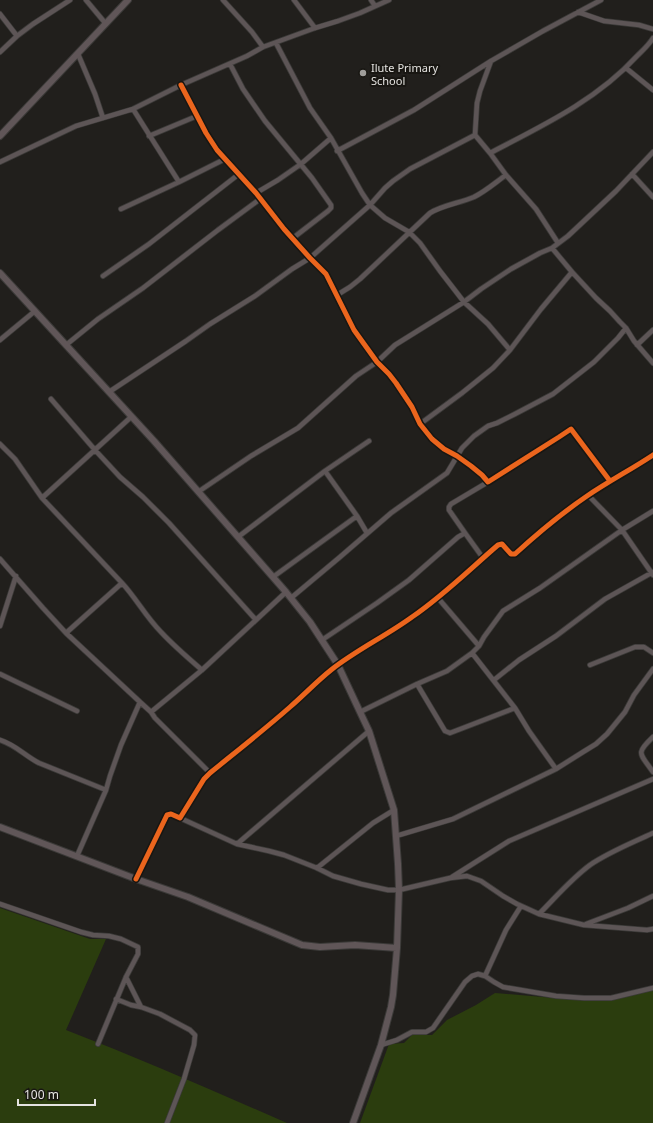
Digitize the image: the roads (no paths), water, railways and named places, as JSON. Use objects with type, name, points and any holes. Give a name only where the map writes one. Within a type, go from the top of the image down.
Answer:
[{"type":"main road","points":[[0,136],[128,0]]},
{"type":"main road","points":[[0,273],[109,392],[291,598],[310,622],[338,665],[368,731],[394,810],[399,890],[397,948],[393,995],[388,1020],[381,1045],[353,1123]]},
{"type":"main road","points":[[0,828],[188,897],[273,934],[306,946],[320,947],[355,945],[397,948]]},
{"type":"street","points":[[0,52],[17,36],[33,24],[70,0]]},
{"type":"street","points":[[86,0],[106,24]]},
{"type":"street","points":[[223,0],[252,32],[262,47]]},
{"type":"street","points":[[294,0],[315,28]]},
{"type":"street","points":[[371,0],[375,6]]},
{"type":"street","points":[[0,162],[76,126],[132,108],[230,64],[262,47],[315,28],[338,22],[389,0]]},
{"type":"street","points":[[337,151],[414,110],[543,30],[601,0]]},
{"type":"street","points":[[578,12],[604,21],[639,25],[653,29]]},
{"type":"street","points":[[0,14],[17,36]]},
{"type":"street","points":[[490,153],[537,129],[590,98],[626,68],[653,38]]},
{"type":"street","points":[[276,43],[310,108],[331,138],[337,151],[370,205],[385,218],[409,232],[420,244],[464,302],[488,324],[510,350]]},
{"type":"street","points":[[78,54],[96,94],[103,118]]},
{"type":"street","points":[[491,61],[477,103],[475,135],[506,175],[536,209],[558,243]]},
{"type":"street","points":[[230,64],[244,89],[266,121],[301,164],[331,205],[331,208],[293,238]]},
{"type":"street","points":[[626,68],[653,90]]},
{"type":"street","points":[[181,85],[212,143],[240,174],[310,258],[326,274],[354,330],[377,362],[390,374],[412,407],[420,424],[439,445],[457,456],[482,475],[488,482]]},
{"type":"street","points":[[132,108],[179,182]]},
{"type":"street","points":[[149,136],[197,116]]},
{"type":"street","points":[[109,392],[216,320],[255,296],[292,268],[310,258],[370,205],[385,188],[410,169],[475,135]]},
{"type":"street","points":[[256,193],[301,164],[331,138]]},
{"type":"street","points":[[198,492],[251,456],[298,428],[356,376],[377,362],[395,345],[464,302],[511,269],[552,248],[568,236],[599,208],[653,152]]},
{"type":"street","points":[[121,208],[179,182],[225,159]]},
{"type":"street","points":[[103,276],[149,244],[240,174]]},
{"type":"street","points":[[632,174],[653,197]]},
{"type":"street","points":[[337,295],[354,284],[433,211],[475,196],[506,175]]},
{"type":"street","points":[[66,345],[98,319],[143,288],[260,199]]},
{"type":"street","points":[[552,248],[596,298],[626,328],[637,345],[653,363]]},
{"type":"street","points":[[420,424],[491,370],[510,350],[541,309],[572,272]]},
{"type":"street","points":[[0,340],[35,311]]},
{"type":"street","points":[[291,598],[391,513],[446,473],[462,448],[483,429],[516,414],[553,394],[573,380],[594,362],[626,328]]},
{"type":"street","points":[[637,345],[653,330]]},
{"type":"street","points":[[51,399],[120,477],[169,523],[256,620]]},
{"type":"street","points":[[42,498],[131,417]]},
{"type":"street","points":[[483,558],[449,510],[451,504],[488,482],[571,428],[610,481]]},
{"type":"street","points":[[238,537],[369,441]]},
{"type":"street","points":[[0,444],[15,459],[42,498],[132,594],[160,632],[202,670]]},
{"type":"street","points":[[180,818],[204,779],[210,773],[290,707],[330,671],[352,655],[393,631],[438,598],[500,544],[504,545],[511,554],[515,554],[546,527],[588,496],[653,455]]},
{"type":"street","points":[[325,472],[357,516],[367,533]]},
{"type":"street","points":[[494,680],[519,660],[556,636],[605,599],[652,573],[622,530],[588,496]]},
{"type":"street","points":[[360,712],[446,671],[472,653],[479,646],[503,611],[540,588],[622,530],[653,511]]},
{"type":"street","points":[[273,577],[357,516]]},
{"type":"street","points":[[322,640],[409,580],[458,537],[465,533]]},
{"type":"street","points":[[0,559],[42,608],[66,633],[151,712],[155,718],[210,773]]},
{"type":"street","points":[[0,626],[16,576]]},
{"type":"street","points":[[66,633],[122,583]]},
{"type":"street","points":[[151,712],[202,670],[286,592]]},
{"type":"street","points":[[438,598],[479,646]]},
{"type":"street","points":[[590,665],[636,647],[644,647],[653,653]]},
{"type":"street","points":[[472,653],[515,708],[529,731],[556,769]]},
{"type":"street","points":[[396,836],[453,819],[556,769],[596,744],[607,734],[625,712],[634,695],[653,669]]},
{"type":"street","points":[[0,674],[77,711]]},
{"type":"street","points":[[417,684],[445,731],[450,733],[515,708]]},
{"type":"street","points":[[77,856],[106,790],[121,745],[140,702]]},
{"type":"street","points":[[237,844],[368,731]]},
{"type":"street","points":[[653,737],[642,747],[641,751],[653,772]]},
{"type":"street","points":[[0,740],[14,745],[30,759],[106,790]]},
{"type":"street","points":[[450,878],[509,841],[653,779]]},
{"type":"street","points":[[317,868],[373,823],[394,810]]},
{"type":"street","points":[[136,879],[167,815],[171,814],[237,844],[269,851],[317,868],[333,876],[360,884],[388,890],[399,890],[450,878],[467,876],[481,881],[521,906],[539,914],[584,924],[634,929],[653,929]]},
{"type":"street","points":[[539,914],[577,876],[591,865],[607,855],[653,832]]},
{"type":"street","points":[[584,924],[628,908],[653,896]]},
{"type":"street","points":[[0,904],[81,932],[121,939],[138,947],[138,954],[116,998],[98,1044]]},
{"type":"street","points":[[485,976],[506,930],[521,906]]},
{"type":"street","points":[[381,1045],[397,1040],[412,1032],[426,1032],[433,1028],[465,982],[472,976],[478,974],[485,976],[503,987],[556,996],[611,998],[653,988]]},
{"type":"street","points":[[126,977],[141,1007]]},
{"type":"street","points":[[116,998],[131,1005],[156,1012],[174,1020],[195,1035],[194,1045],[184,1079],[167,1123]]},
{"type":"place","name":"Ilute Primary School","points":[[363,73]]}]
